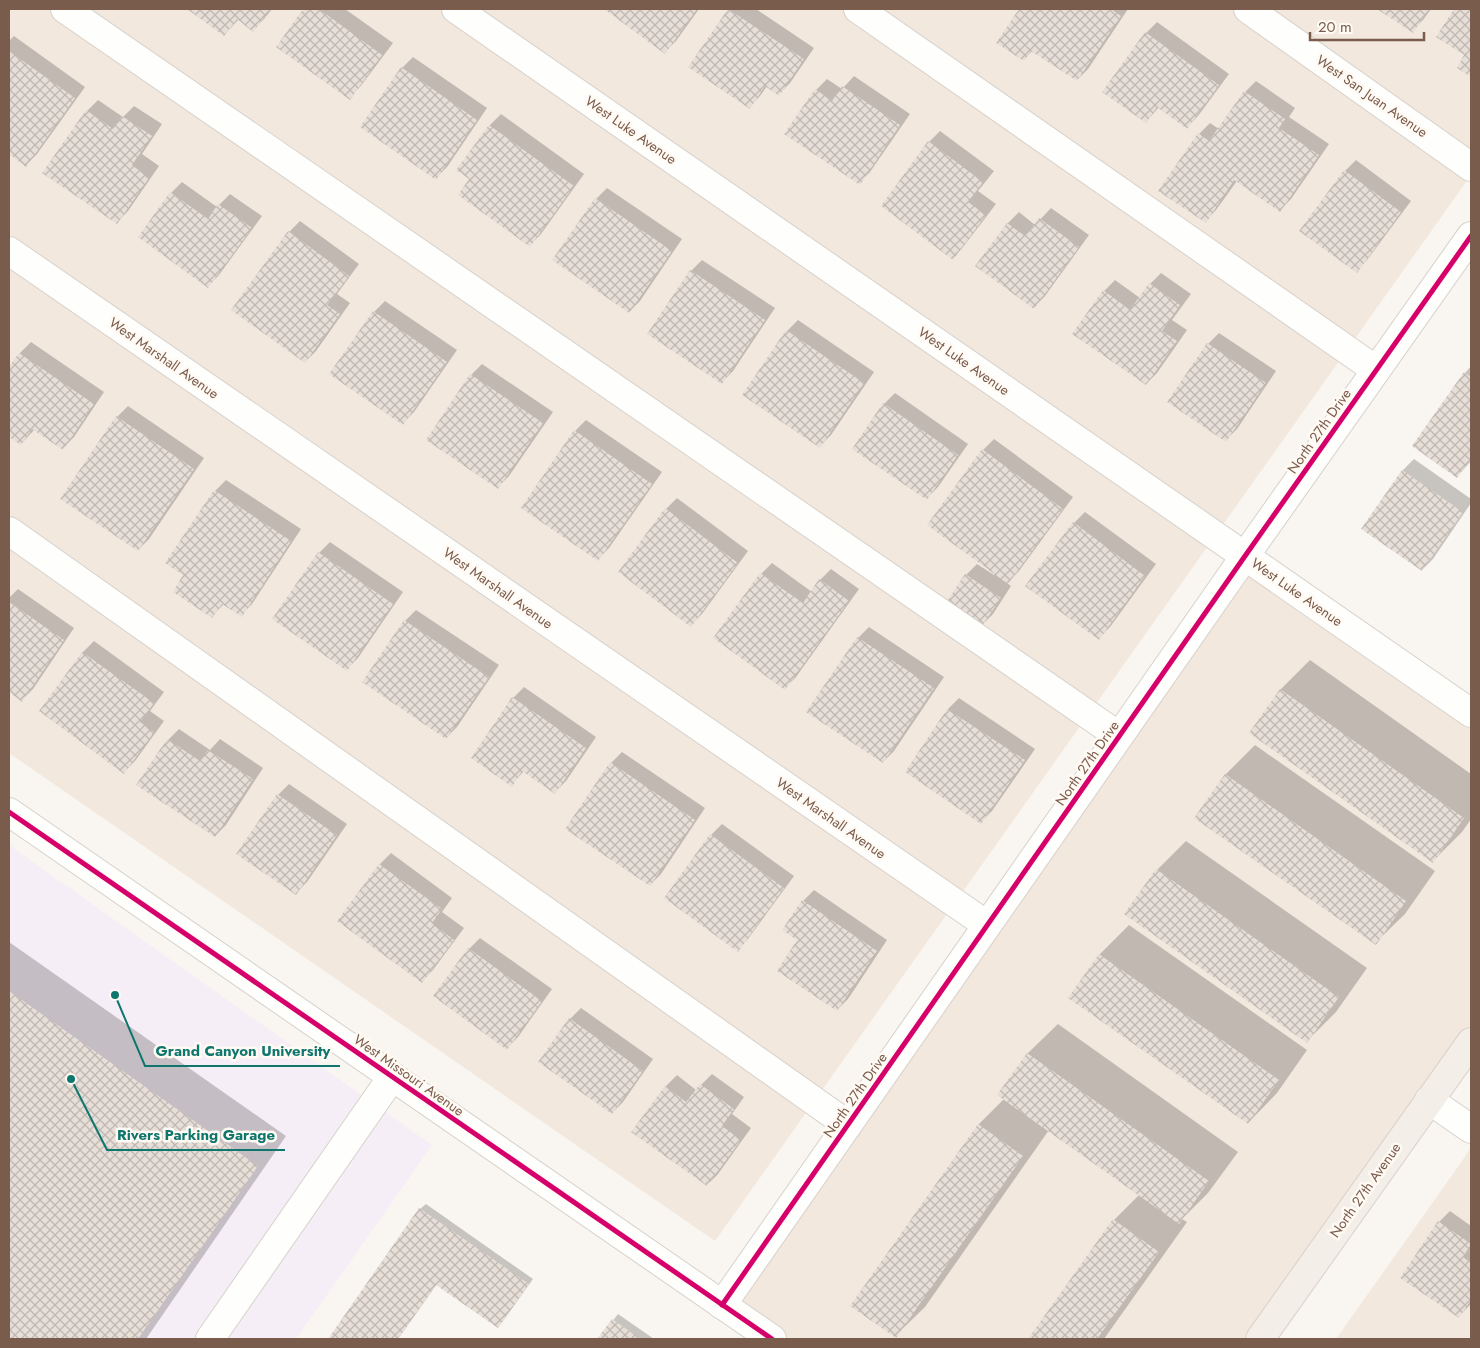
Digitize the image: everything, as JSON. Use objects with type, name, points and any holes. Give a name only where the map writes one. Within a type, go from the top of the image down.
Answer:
[{"type":"main road","name":"North 27th Avenue","points":[[1260,1339],[1471,1042]]},
{"type":"street","points":[[65,9],[1119,736]]},
{"type":"street","name":"West Luke Avenue","points":[[456,9],[1471,714]]},
{"type":"street","points":[[858,9],[1376,370]]},
{"type":"street","name":"West San Juan Avenue","points":[[1248,9],[1471,167]]},
{"type":"street","name":"North 27th Drive","points":[[722,1304],[1471,236]]},
{"type":"street","name":"West Marshall Avenue","points":[[9,251],[987,925]]},
{"type":"street","points":[[9,531],[848,1125]]},
{"type":"street","name":"West Missouri Avenue","points":[[9,812],[772,1339]]},
{"type":"street","points":[[210,1339],[392,1077]]},
{"type":"street","points":[[1429,1100],[1471,1129]]},
{"type":"shaded area","points":[[9,9],[1471,9],[1471,175],[715,1241],[9,753]]},
{"type":"shaded area","points":[[1245,556],[1471,713],[1471,1042],[1260,1339],[772,1339],[722,1305]]},
{"type":"shaded area","points":[[9,845],[432,1145],[296,1339],[9,1339]]},
{"type":"shaded area","points":[[1471,1148],[1471,1339],[1336,1339],[1453,1174]]},
{"type":"building","points":[[187,9],[270,9],[253,32],[237,19],[224,36]]},
{"type":"building","points":[[303,9],[319,9],[382,55],[350,100],[276,47]]},
{"type":"building","points":[[604,9],[697,9],[665,54]]},
{"type":"building","points":[[728,9],[804,59],[779,96],[765,86],[750,109],[688,67]]},
{"type":"building","points":[[1019,9],[1111,9],[1121,16],[1077,81],[1031,51],[1024,61],[996,43]]},
{"type":"building","points":[[1377,9],[1429,9],[1413,33]]},
{"type":"building","points":[[1454,9],[1471,9],[1471,77],[1457,68],[1464,55],[1436,37]]},
{"type":"building","points":[[1145,32],[1219,85],[1187,129],[1157,107],[1146,123],[1102,92]]},
{"type":"building","points":[[9,51],[75,98],[26,167],[9,154]]},
{"type":"building","points":[[401,67],[477,120],[436,180],[360,127]]},
{"type":"building","points":[[842,86],[900,125],[860,185],[784,134],[815,89],[832,101]]},
{"type":"building","points":[[1244,91],[1285,119],[1279,128],[1319,155],[1280,212],[1234,180],[1206,223],[1158,191],[1198,133],[1209,141]]},
{"type":"building","points":[[86,110],[113,129],[122,116],[152,136],[132,165],[149,178],[117,224],[42,173]]},
{"type":"building","points":[[489,125],[574,186],[530,247],[458,195],[469,179],[456,170]]},
{"type":"building","points":[[928,141],[983,182],[968,202],[986,215],[953,260],[881,206]]},
{"type":"building","points":[[1344,170],[1401,212],[1357,273],[1299,231]]},
{"type":"building","points":[[170,192],[208,219],[218,204],[252,228],[208,288],[138,237]]},
{"type":"building","points":[[595,198],[672,251],[629,313],[552,260]]},
{"type":"building","points":[[1039,218],[1079,247],[1034,309],[975,266],[1007,223],[1025,236]]},
{"type":"building","points":[[288,231],[349,276],[327,305],[340,314],[305,363],[231,310]]},
{"type":"building","points":[[690,270],[765,320],[722,384],[647,334]]},
{"type":"building","points":[[1149,283],[1180,305],[1162,331],[1177,341],[1146,385],[1072,334],[1103,290],[1130,310]]},
{"type":"building","points":[[373,311],[447,362],[403,425],[329,374]]},
{"type":"building","points":[[786,330],[864,383],[820,448],[742,395]]},
{"type":"building","points":[[1207,343],[1266,383],[1226,442],[1167,402]]},
{"type":"building","points":[[19,353],[94,404],[63,450],[32,429],[21,445],[9,437],[9,367]]},
{"type":"building","points":[[1464,372],[1471,377],[1471,458],[1457,478],[1412,446]]},
{"type":"building","points":[[470,374],[543,423],[498,489],[426,440]]},
{"type":"building","points":[[883,403],[958,455],[927,500],[852,449]]},
{"type":"building","points":[[116,416],[194,469],[138,551],[60,499]]},
{"type":"building","points":[[574,430],[652,484],[598,561],[521,508]]},
{"type":"building","points":[[982,449],[1063,509],[1008,584],[927,525]]},
{"type":"building","points":[[1402,470],[1463,512],[1422,571],[1361,529]]},
{"type":"building","points":[[214,490],[291,541],[242,617],[222,604],[212,618],[173,592],[183,575],[165,563]]},
{"type":"building","points":[[665,508],[738,563],[691,627],[618,572]]},
{"type":"building","points":[[1073,522],[1145,576],[1099,640],[1025,586]]},
{"type":"building","points":[[318,552],[393,604],[347,671],[272,619]]},
{"type":"building","points":[[760,573],[803,603],[819,579],[849,601],[785,690],[713,638]]},
{"type":"building","points":[[965,574],[1001,598],[982,626],[946,603]]},
{"type":"building","points":[[9,602],[64,640],[22,702],[9,692]]},
{"type":"building","points":[[404,620],[489,677],[446,739],[362,682]]},
{"type":"building","points":[[857,637],[934,688],[883,763],[806,712]]},
{"type":"building","points":[[82,652],[154,703],[140,722],[154,732],[124,774],[39,711]]},
{"type":"building","points":[[1280,689],[1464,818],[1433,863],[1249,733]]},
{"type":"building","points":[[512,697],[586,748],[555,794],[522,771],[512,787],[471,758]]},
{"type":"building","points":[[947,709],[1025,760],[981,824],[905,772]]},
{"type":"building","points":[[167,739],[200,761],[208,750],[253,779],[215,837],[136,785]]},
{"type":"building","points":[[610,762],[695,820],[650,886],[565,829]]},
{"type":"building","points":[[1225,774],[1406,901],[1376,945],[1194,818]]},
{"type":"building","points":[[277,794],[337,835],[296,895],[236,854]]},
{"type":"building","points":[[710,834],[784,888],[738,952],[664,898]]},
{"type":"building","points":[[379,864],[442,909],[432,923],[454,940],[422,983],[337,921]]},
{"type":"building","points":[[1156,869],[1339,997],[1307,1043],[1124,914]]},
{"type":"building","points":[[802,900],[877,951],[837,1011],[777,971],[797,940],[782,930]]},
{"type":"building","points":[[468,948],[542,1001],[507,1050],[433,996]]},
{"type":"building","points":[[1099,954],[1279,1080],[1248,1124],[1068,998]]},
{"type":"building","points":[[9,991],[258,1166],[138,1339],[9,1339]]},
{"type":"building","points":[[569,1018],[643,1071],[612,1114],[538,1062]]},
{"type":"building","points":[[1027,1053],[1209,1181],[1179,1224],[997,1095]]},
{"type":"building","points":[[700,1084],[734,1109],[722,1126],[741,1140],[707,1186],[631,1132],[665,1086],[686,1102]]},
{"type":"building","points":[[978,1124],[1023,1156],[896,1338],[850,1306]]},
{"type":"building","points":[[419,1208],[529,1284],[498,1328],[436,1285],[398,1339],[328,1339]]},
{"type":"building","points":[[1113,1219],[1159,1252],[1097,1339],[1028,1339]]},
{"type":"building","points":[[1438,1221],[1471,1244],[1463,1257],[1471,1263],[1471,1300],[1459,1318],[1400,1278]]},
{"type":"building","points":[[612,1319],[641,1339],[597,1339]]},
{"type":"cycle path","points":[[722,1305],[1471,236]]},
{"type":"cycle path","points":[[9,812],[772,1339]]},
{"type":"place","name":"Grand Canyon University","points":[[115,995]]},
{"type":"place","name":"Rivers Parking Garage","points":[[71,1079]]}]
